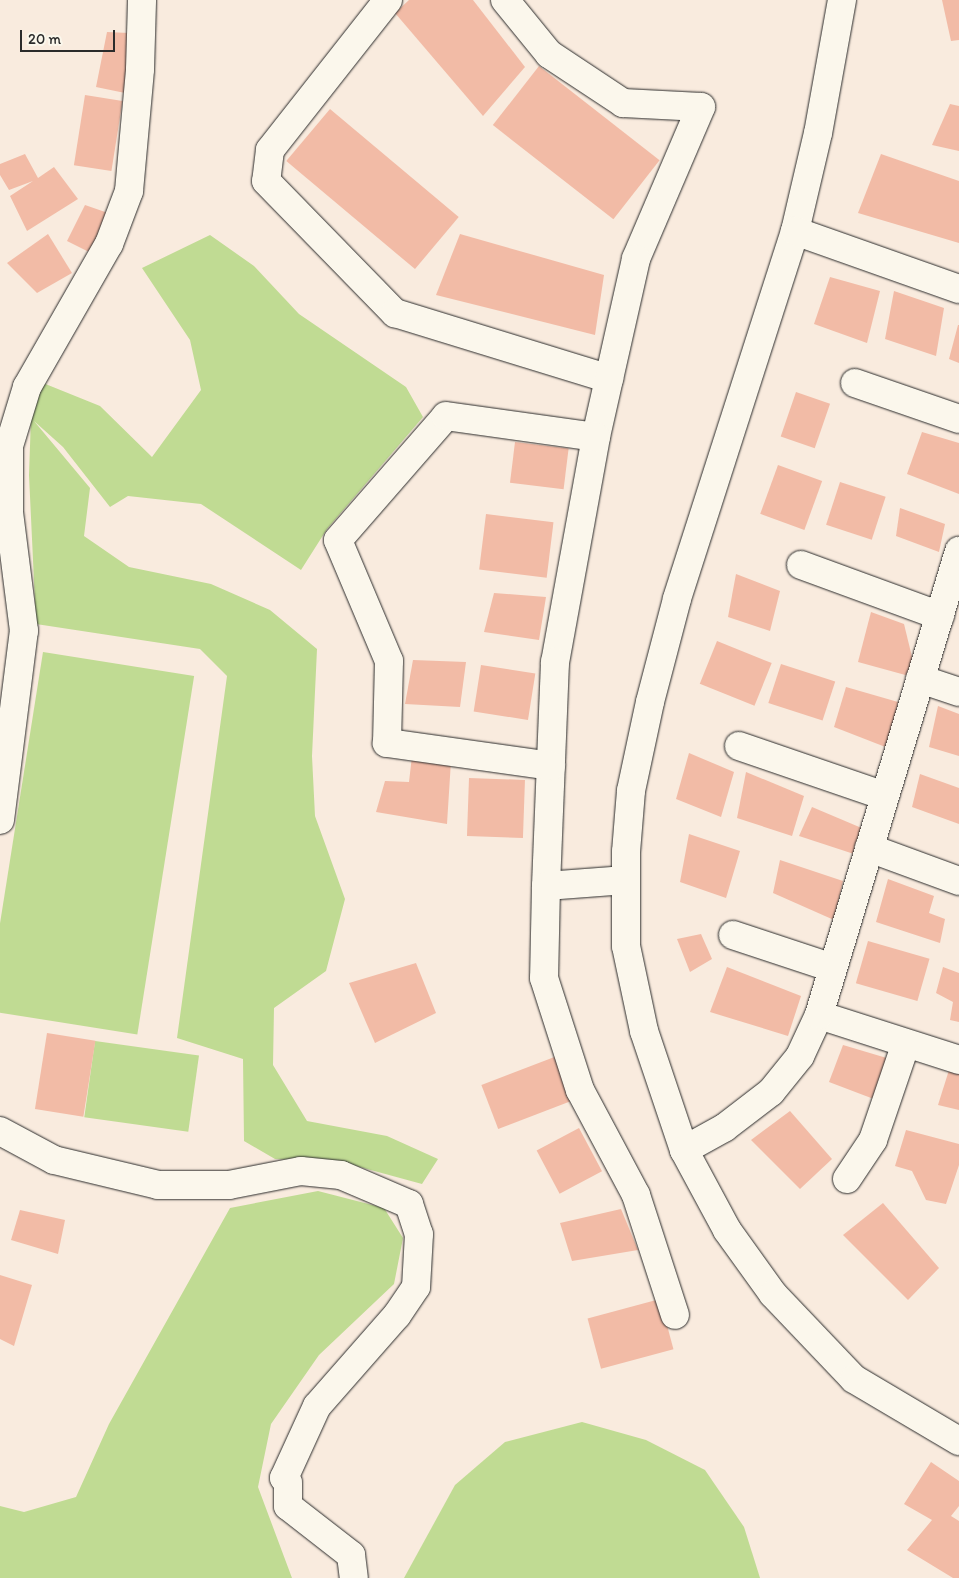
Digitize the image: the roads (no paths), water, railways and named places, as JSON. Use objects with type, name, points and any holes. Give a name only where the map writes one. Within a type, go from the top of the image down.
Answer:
[{"type":"street","points":[[0,820],[24,632],[9,513],[8,446],[27,387],[110,244],[130,192],[140,69],[142,0]]},
{"type":"street","points":[[388,0],[270,150],[266,181],[395,313],[609,378]]},
{"type":"street","points":[[505,0],[549,54],[623,104],[701,107],[636,259],[596,437],[555,662],[544,978],[580,1090],[636,1195],[675,1315]]},
{"type":"street","points":[[842,0],[818,133],[795,231],[677,599],[650,702],[631,791],[626,880],[626,946],[644,1031],[684,1150],[727,1230],[773,1294],[854,1379],[959,1441]]},
{"type":"street","points":[[795,231],[959,289]]},
{"type":"street","points":[[855,383],[959,419]]},
{"type":"street","points":[[551,766],[387,744],[389,661],[338,540],[446,416],[596,437]]},
{"type":"street","points":[[684,1150],[724,1128],[772,1092],[800,1056],[819,1015],[959,552]]},
{"type":"street","points":[[801,565],[940,616]]},
{"type":"street","points":[[920,679],[959,692]]},
{"type":"street","points":[[740,746],[885,796]]},
{"type":"street","points":[[869,848],[959,881]]},
{"type":"street","points":[[546,886],[626,880]]},
{"type":"street","points":[[733,935],[833,968]]},
{"type":"street","points":[[819,1015],[959,1060]]},
{"type":"street","points":[[848,1179],[873,1140],[906,1043]]},
{"type":"street","points":[[0,1131],[54,1160],[158,1184],[229,1185],[301,1171],[341,1175],[409,1204],[419,1234],[416,1287],[398,1315],[317,1406],[284,1478],[288,1484],[288,1506],[350,1555],[354,1578]]}]
